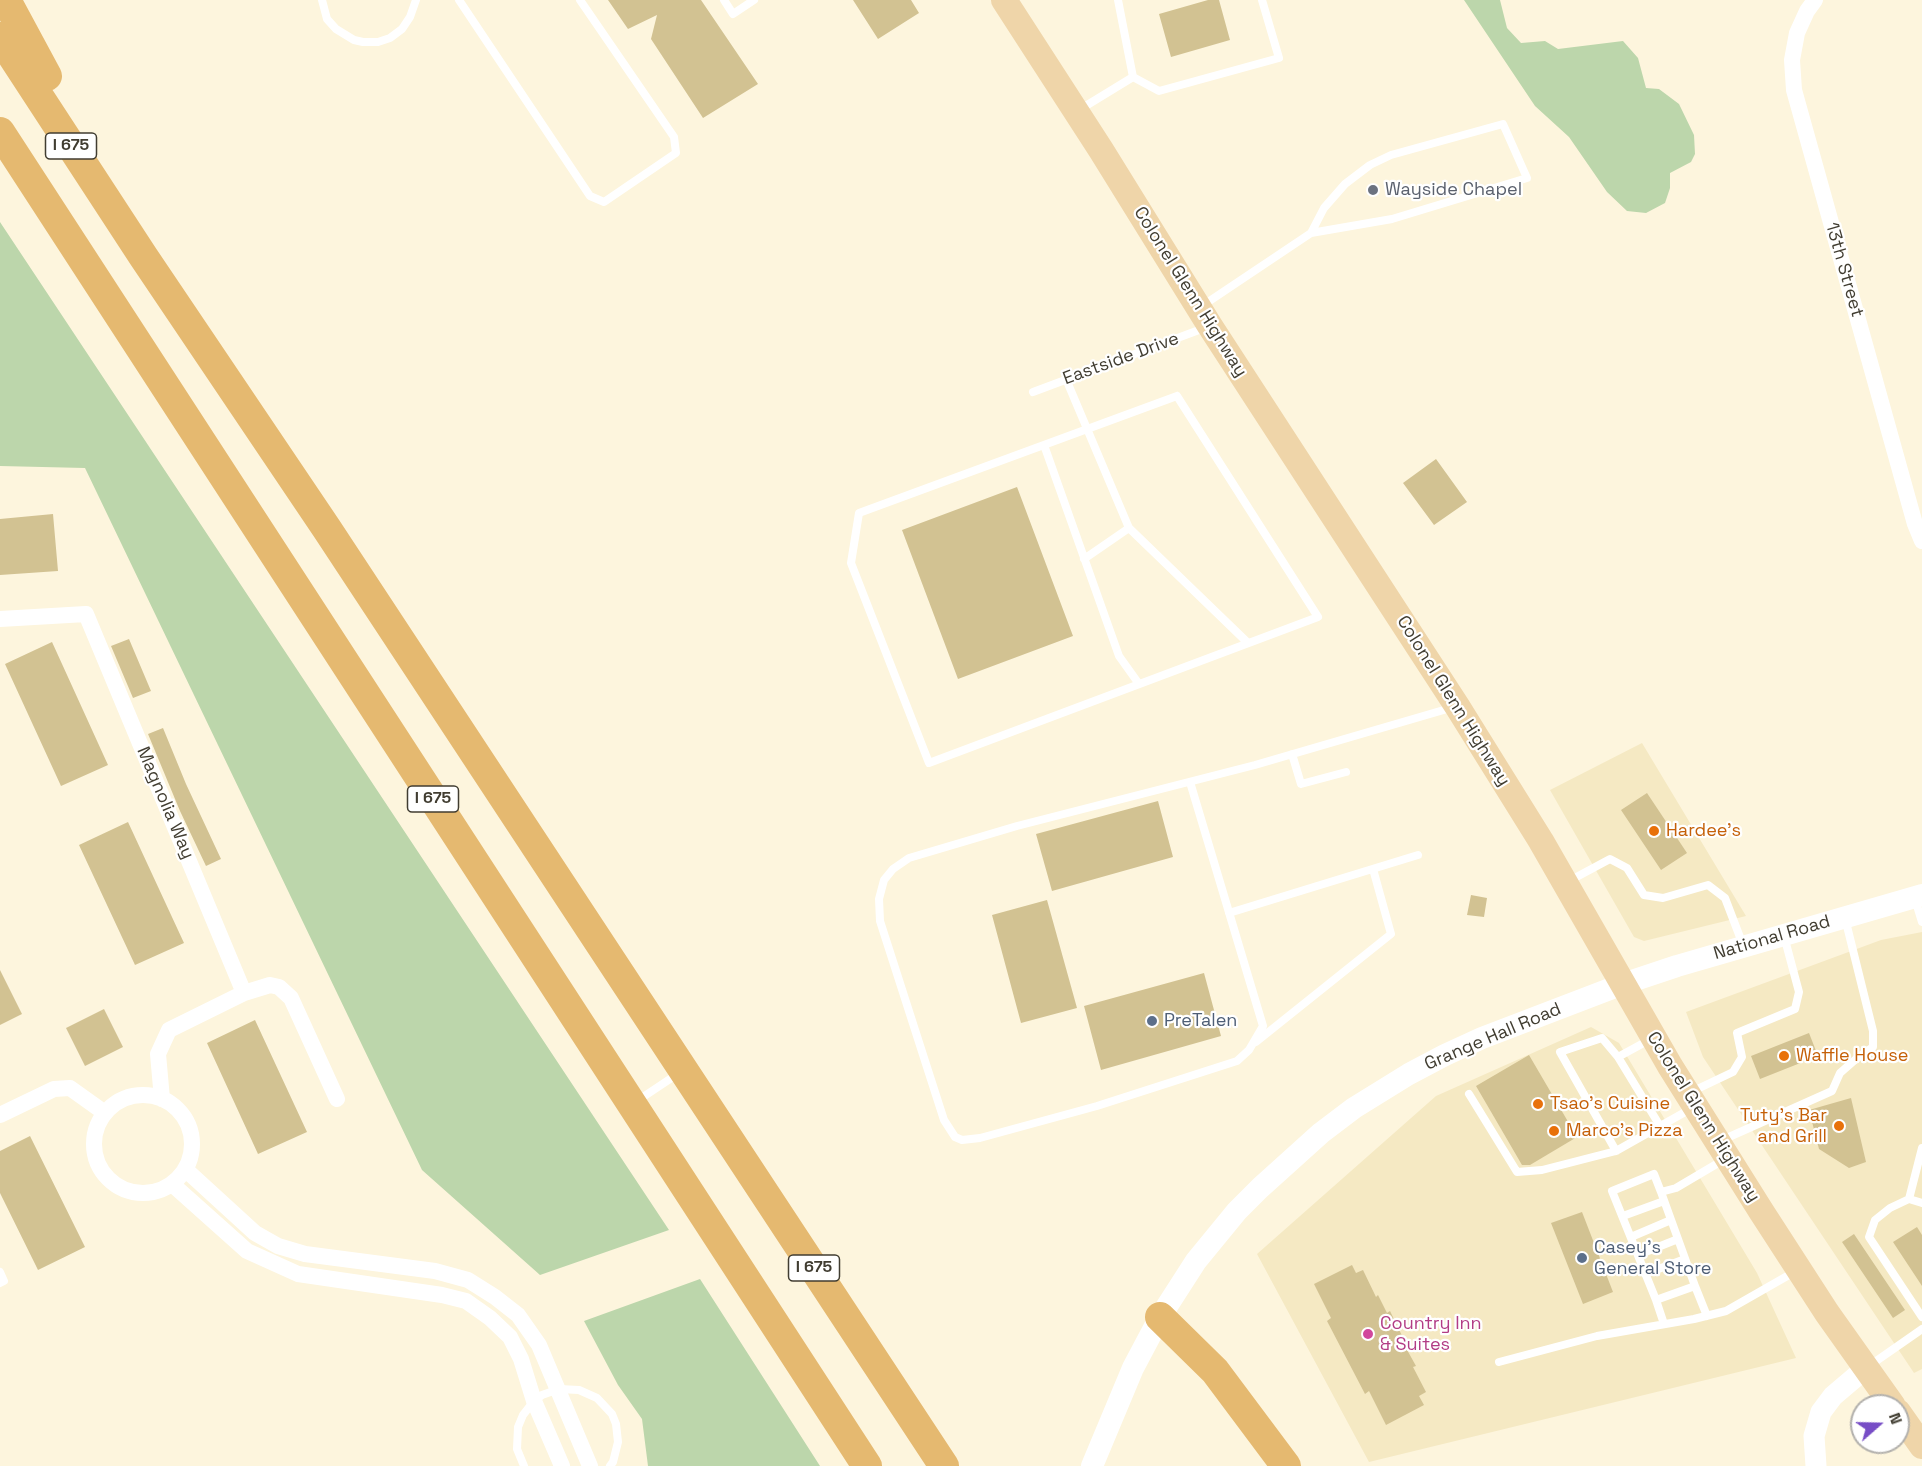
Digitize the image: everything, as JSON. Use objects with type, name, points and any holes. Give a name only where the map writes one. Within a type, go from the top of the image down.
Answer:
[{"type":"highway","points":[[6,0],[143,256]]},
{"type":"highway","name":"I 675","points":[[0,37],[944,1466]]},
{"type":"highway","name":"I 675","points":[[0,132],[867,1466]]},
{"type":"highway","points":[[1160,1317],[1215,1371],[1286,1466]]},
{"type":"main road","name":"Colonel Glenn Highway","points":[[1004,0],[1205,317],[1458,706],[1566,883],[1691,1100],[1799,1270],[1884,1394]]},
{"type":"main road","name":"National Road","points":[[1623,984],[1918,896]]},
{"type":"main road","name":"Grange Hall Road","points":[[1092,1466],[1133,1368],[1160,1317],[1196,1261],[1238,1211],[1290,1160],[1354,1108],[1409,1074],[1482,1038],[1623,984]]},
{"type":"main road","points":[[1910,1429],[1922,1446]]},
{"type":"street","name":"13th Street","points":[[1815,0],[1797,33],[1792,60],[1794,90],[1922,541]]},
{"type":"street","name":"Magnolia Way","points":[[0,619],[86,614],[244,993]]},
{"type":"street","points":[[162,1099],[158,1054],[169,1030],[244,993],[270,985],[279,987],[291,998],[337,1099]]},
{"type":"street","points":[[0,1115],[54,1089],[70,1089],[105,1113]]},
{"type":"street","points":[[143,1095],[162,1099],[177,1109],[187,1123],[192,1139],[190,1160],[172,1184],[159,1191],[136,1193],[121,1189],[108,1179],[96,1160],[94,1142],[98,1124],[105,1113],[126,1098],[143,1095]]},
{"type":"street","points":[[185,1169],[255,1233],[278,1246],[305,1254],[435,1271],[468,1280],[495,1297],[518,1315],[539,1345],[591,1466]]},
{"type":"street","points":[[172,1184],[247,1251],[298,1274],[442,1295],[466,1301],[490,1318],[510,1337],[521,1359],[534,1401],[562,1466]]},
{"type":"street","points":[[1816,1466],[1814,1436],[1821,1412],[1833,1396],[1866,1368]]},
{"type":"lane","points":[[322,0],[327,19],[336,29],[349,38],[363,42],[384,40],[402,29],[410,17],[416,0]]},
{"type":"lane","points":[[459,0],[590,196],[604,201],[676,153],[674,137],[580,0]]},
{"type":"lane","points":[[724,0],[733,14],[754,0]]},
{"type":"lane","points":[[1118,0],[1133,77]]},
{"type":"lane","points":[[1133,77],[1159,91],[1279,58],[1262,0]]},
{"type":"lane","points":[[1076,112],[1133,77]]},
{"type":"lane","points":[[1503,124],[1527,178],[1392,219],[1311,233],[1324,208],[1345,184],[1370,165],[1391,155],[1503,124]]},
{"type":"lane","name":"Eastside Drive","points":[[1033,392],[1205,317],[1311,233]]},
{"type":"lane","points":[[1066,379],[1129,528],[1247,642]]},
{"type":"lane","points":[[1177,396],[1318,617],[929,763],[851,563],[858,513],[1086,429],[1177,396]]},
{"type":"lane","points":[[1044,445],[1119,656],[1139,684]]},
{"type":"lane","points":[[1084,558],[1129,528]]},
{"type":"lane","points":[[1373,869],[1391,933],[1251,1046],[1237,1061],[1097,1106],[980,1138],[962,1140],[955,1137],[944,1120],[880,921],[879,899],[884,880],[893,869],[909,858],[1017,826],[1190,782],[1458,706]]},
{"type":"lane","points":[[1292,754],[1301,784],[1346,772]]},
{"type":"lane","points":[[1190,782],[1263,1026],[1251,1046]]},
{"type":"lane","points":[[1229,913],[1418,855]]},
{"type":"lane","points":[[1566,883],[1610,859],[1628,868],[1644,895],[1663,898],[1708,885],[1725,898],[1743,947]]},
{"type":"lane","points":[[1918,896],[1922,922]]},
{"type":"lane","points":[[1623,1216],[1676,1188],[1723,1150],[1832,1091],[1840,1073],[1873,1047],[1873,1031],[1845,917]]},
{"type":"lane","points":[[1469,1095],[1517,1172],[1542,1170],[1616,1151],[1660,1126],[1691,1100],[1733,1072],[1742,1058],[1737,1032],[1795,1009],[1798,992],[1784,935]]},
{"type":"lane","points":[[1616,1151],[1560,1052],[1602,1038],[1618,1058],[1660,1126]]},
{"type":"lane","points":[[1618,1058],[1654,1038]]},
{"type":"lane","points":[[632,1105],[683,1070]]},
{"type":"lane","points":[[1909,1199],[1922,1148]]},
{"type":"lane","points":[[1664,1324],[1612,1191],[1654,1174],[1707,1316]]},
{"type":"lane","points":[[1922,1203],[1909,1199],[1890,1208],[1875,1220],[1869,1238],[1922,1317]]},
{"type":"lane","points":[[1631,1237],[1671,1221]]},
{"type":"lane","points":[[1638,1255],[1678,1239]]},
{"type":"lane","points":[[1646,1274],[1685,1259]]},
{"type":"lane","points":[[1499,1362],[1597,1335],[1725,1311],[1799,1270]]},
{"type":"lane","points":[[0,1272],[4,1281],[0,1284]]},
{"type":"lane","points":[[1656,1300],[1695,1286]]},
{"type":"lane","points":[[1866,1368],[1922,1329]]},
{"type":"lane","points":[[524,1466],[517,1449],[518,1427],[523,1415],[542,1395],[559,1389],[579,1390],[597,1398],[612,1414],[616,1424],[618,1442],[614,1462],[610,1466]]},
{"type":"shaded area","points":[[1642,743],[1746,916],[1644,941],[1634,937],[1550,790]]},
{"type":"shaded area","points":[[1922,932],[1922,1369],[1914,1373],[1703,1057],[1686,1012],[1881,940]]},
{"type":"shaded area","points":[[1591,1027],[1619,1043],[1757,1273],[1796,1358],[1369,1462],[1257,1254],[1436,1096]]},
{"type":"green space","points":[[1464,0],[1500,0],[1507,28],[1521,43],[1545,41],[1558,49],[1623,41],[1638,58],[1646,88],[1659,89],[1679,104],[1694,135],[1695,154],[1691,162],[1670,173],[1670,188],[1665,203],[1646,213],[1627,211],[1607,192],[1569,137],[1535,106]]},
{"type":"green space","points":[[0,222],[669,1230],[540,1275],[422,1170],[85,468],[0,466]]},
{"type":"green space","points":[[700,1279],[820,1466],[648,1466],[642,1419],[618,1385],[584,1321]]},
{"type":"building","points":[[608,0],[701,0],[758,84],[703,118],[651,39],[657,15],[628,29]]},
{"type":"building","points":[[853,0],[911,0],[919,13],[878,39]]},
{"type":"building","points":[[1208,0],[1219,0],[1230,40],[1171,57],[1159,14]]},
{"type":"building","points":[[1436,459],[1467,502],[1434,525],[1403,483]]},
{"type":"building","points":[[1017,487],[1073,636],[958,679],[902,530]]},
{"type":"building","points":[[53,514],[58,571],[0,575],[0,519]]},
{"type":"building","points":[[129,639],[151,691],[133,698],[111,646]]},
{"type":"building","points":[[52,642],[108,765],[61,786],[5,664]]},
{"type":"building","points":[[163,728],[221,859],[206,866],[148,734]]},
{"type":"building","name":"Hardee's","points":[[1647,793],[1687,853],[1661,870],[1621,810]]},
{"type":"building","points":[[1158,801],[1173,857],[1052,891],[1036,834]]},
{"type":"building","points":[[128,822],[184,943],[135,965],[79,845]]},
{"type":"building","points":[[1471,895],[1487,898],[1484,917],[1467,915]]},
{"type":"building","points":[[1047,900],[1077,1008],[1021,1023],[992,915]]},
{"type":"building","points":[[0,970],[22,1014],[0,1025]]},
{"type":"building","name":"PreTalen","points":[[1204,973],[1221,1036],[1101,1070],[1084,1006]]},
{"type":"building","points":[[104,1009],[123,1047],[85,1066],[66,1028]]},
{"type":"building","points":[[255,1020],[307,1132],[258,1154],[207,1043]]},
{"type":"building","name":"Waffle House","points":[[1809,1033],[1818,1056],[1760,1079],[1751,1056]]},
{"type":"building","points":[[1529,1055],[1577,1137],[1530,1165],[1522,1165],[1476,1086]]},
{"type":"building","points":[[1851,1098],[1866,1162],[1849,1168],[1819,1149],[1809,1110]]},
{"type":"building","points":[[30,1136],[85,1247],[38,1270],[0,1193],[0,1151]]},
{"type":"building","name":"Casey's General Store","points":[[1582,1212],[1613,1292],[1583,1304],[1551,1223]]},
{"type":"building","points":[[1917,1227],[1922,1235],[1922,1286],[1893,1242]]},
{"type":"building","points":[[1854,1234],[1905,1310],[1893,1318],[1842,1242]]},
{"type":"building","name":"Country Inn & Suites","points":[[1352,1265],[1356,1273],[1363,1270],[1376,1297],[1378,1295],[1387,1313],[1390,1311],[1426,1392],[1419,1396],[1424,1405],[1386,1425],[1369,1391],[1365,1394],[1327,1321],[1331,1318],[1314,1284]]},
{"type":"place","name":"Wayside Chapel","points":[[1373,190]]},
{"type":"place","name":"Hardee's","points":[[1654,831]]},
{"type":"place","name":"PreTalen","points":[[1152,1021]]},
{"type":"place","name":"Waffle House","points":[[1784,1056]]},
{"type":"place","name":"Tsao's Cuisine","points":[[1538,1104]]},
{"type":"place","name":"Tuty's Bar and Grill","points":[[1839,1126]]},
{"type":"place","name":"Marco's Pizza","points":[[1554,1131]]},
{"type":"place","name":"Casey's General Store","points":[[1582,1258]]},
{"type":"place","name":"Country Inn & Suites","points":[[1368,1334]]}]
